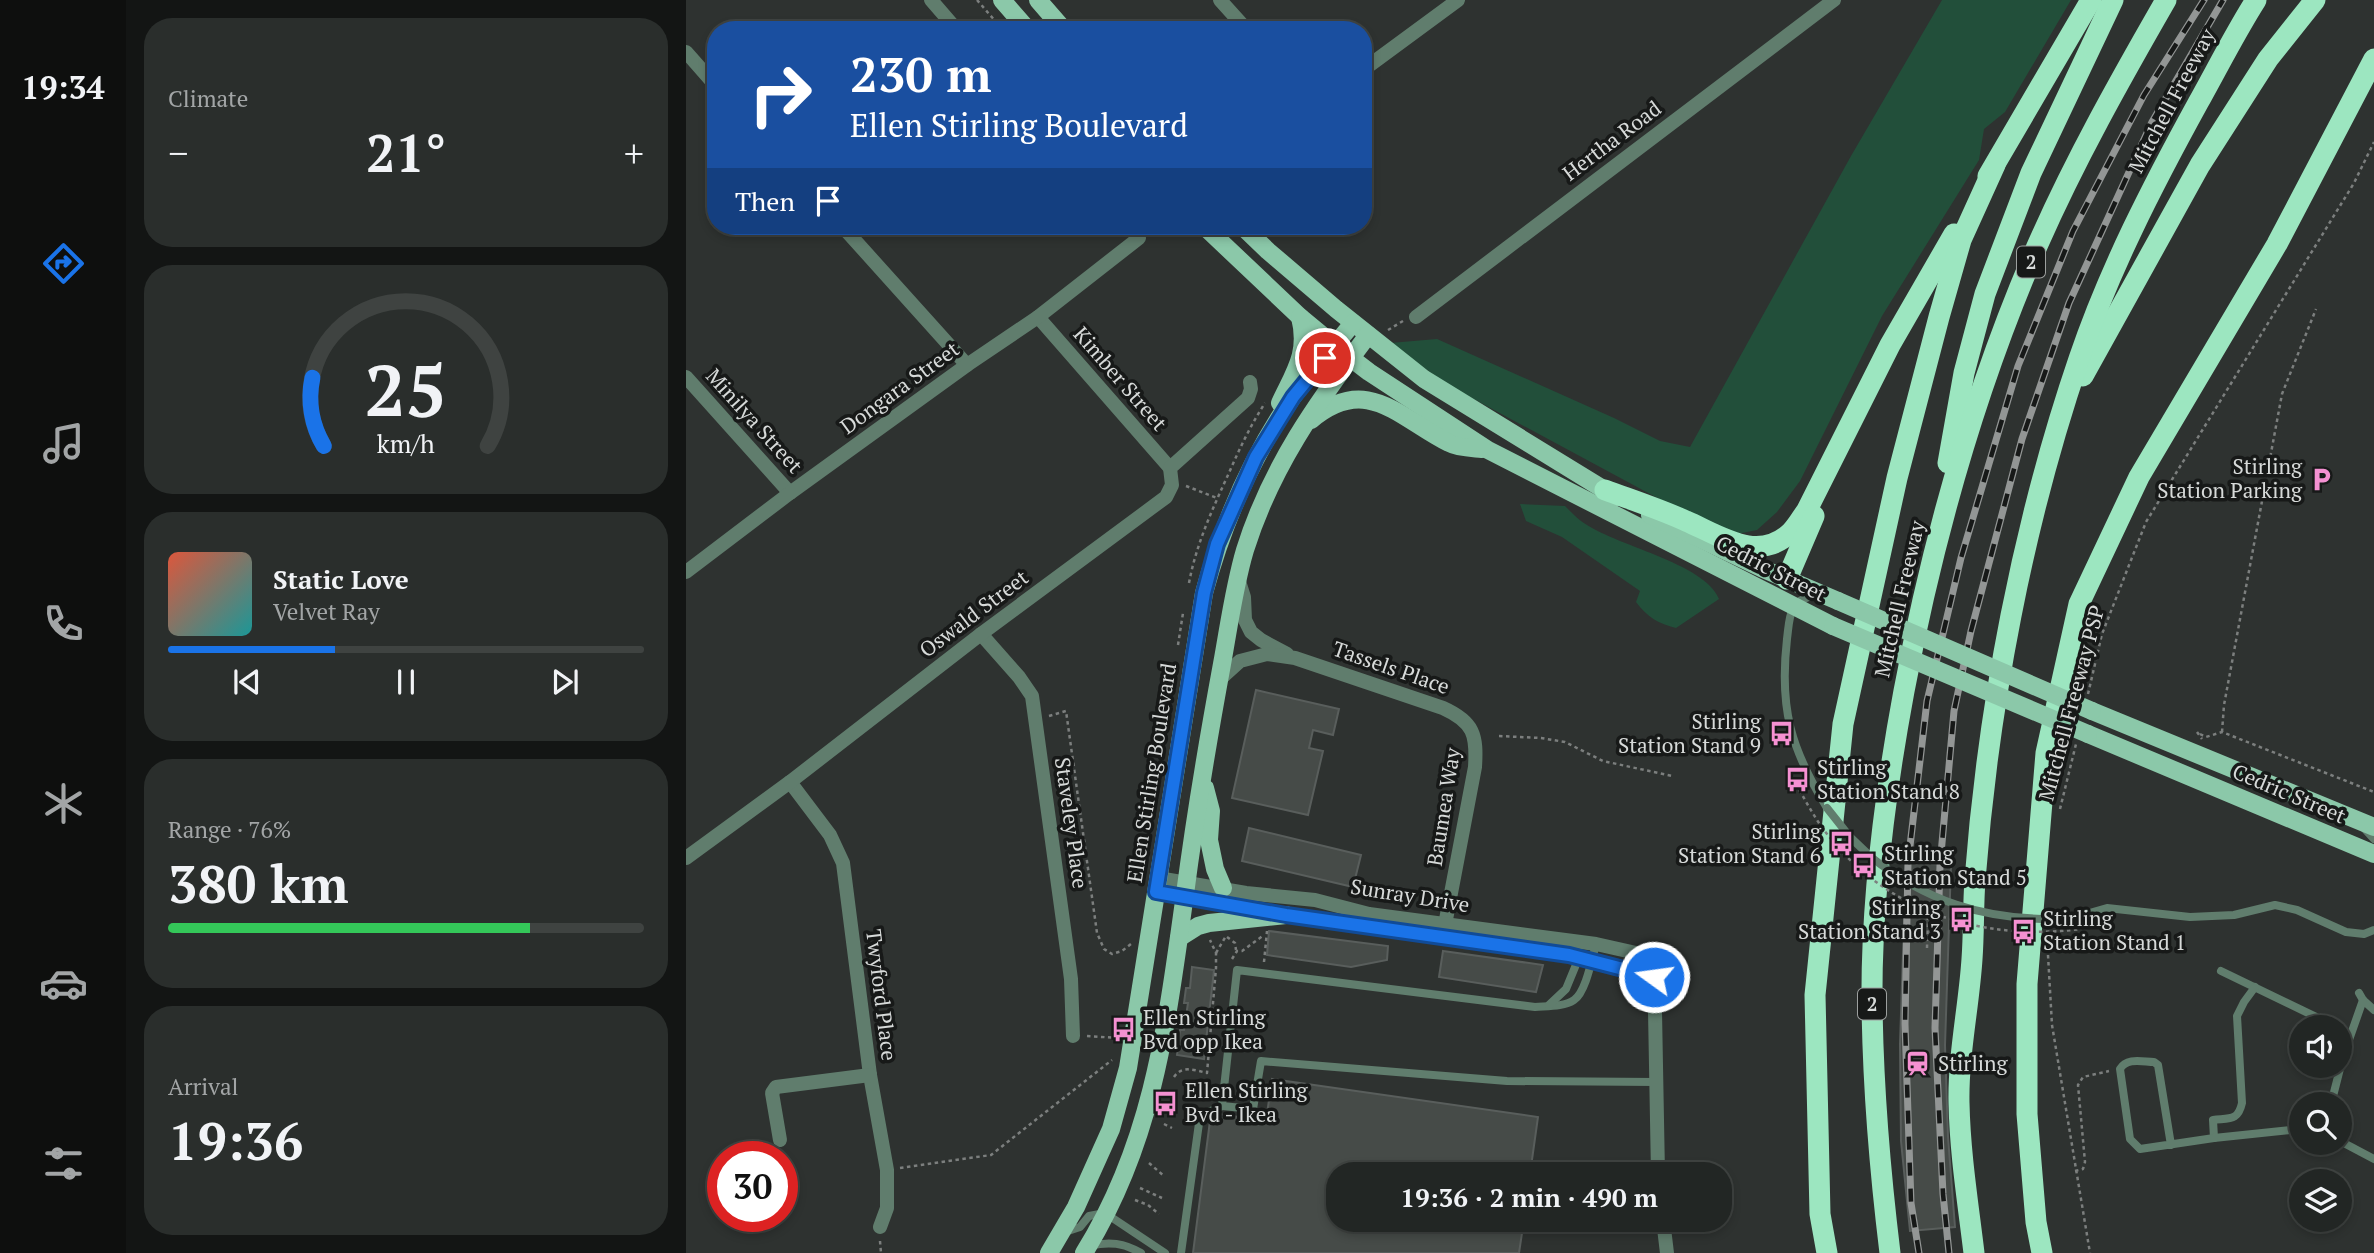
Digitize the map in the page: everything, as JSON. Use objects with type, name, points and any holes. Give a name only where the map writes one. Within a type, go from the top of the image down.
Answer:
[{"type":"highway","points":[[1605,490],[1748,547],[1770,544],[1791,532],[1807,510],[1890,345],[2091,0]]},
{"type":"highway","points":[[1936,541],[1964,373],[1985,294],[2031,173],[2113,0]]},
{"type":"highway","name":"Mitchell Freeway","points":[[1890,1253],[1879,1149],[1875,1070],[1872,1003],[1874,930],[1892,755],[1912,647],[1936,541],[1975,411],[2007,320],[2038,244],[2104,108],[2166,0]]},
{"type":"highway","name":"Mitchell Freeway","points":[[1974,1253],[1959,1100],[1972,961],[1980,828],[1989,745],[2008,634],[2033,518],[2079,357],[2118,262],[2170,153],[2256,0]]},
{"type":"highway","points":[[2060,418],[2200,165],[2268,59],[2315,0]]},
{"type":"highway","points":[[2042,1253],[2036,1222],[2026,1114],[2027,984],[2045,767],[2080,604],[2140,477],[2277,244],[2374,59]]},
{"type":"highway","points":[[1827,1253],[1820,1214],[1815,995],[1843,724],[1897,478],[1936,331],[1961,240],[1995,165]]},
{"type":"highway","points":[[1787,600],[1825,473]]},
{"type":"highway","points":[[2030,1168],[2049,1221],[2056,1253]]},
{"type":"main road","points":[[1002,0],[1020,21]]},
{"type":"main road","points":[[1038,0],[1056,21]]},
{"type":"main road","name":"Cedric Street","points":[[1213,235],[1300,317],[1335,346],[1488,450],[1787,600],[1827,623],[2082,737],[2374,854]]},
{"type":"main road","name":"Cedric Street","points":[[1251,235],[1353,323],[1376,334],[1424,380],[1605,490],[1682,531],[1787,600],[1838,601],[2367,824]]},
{"type":"main road","points":[[1256,457],[1303,353],[1304,334],[1300,317]]},
{"type":"main road","name":"Ellen Stirling Boulevard","points":[[1049,1253],[1076,1207],[1111,1129],[1128,1069],[1204,593],[1217,544],[1256,457],[1293,397],[1353,323]]},
{"type":"main road","points":[[1086,1250],[1130,1158],[1154,1086],[1168,1013],[1219,680],[1238,578],[1248,542],[1262,504],[1300,429],[1351,358],[1376,334]]},
{"type":"main road","points":[[1300,429],[1323,410],[1357,398],[1399,411],[1452,445],[1488,450]]},
{"type":"main road","points":[[1203,782],[1211,811],[1209,840],[1215,869],[1223,888]]},
{"type":"main road","points":[[1179,938],[1198,926],[1209,923],[1286,915]]},
{"type":"street","points":[[931,0],[949,21]]},
{"type":"street","points":[[1220,0],[1239,21]]},
{"type":"street","points":[[1372,64],[1458,0]]},
{"type":"street","name":"Hertha Road","points":[[1416,317],[1834,0]]},
{"type":"street","points":[[686,52],[707,76]]},
{"type":"street","points":[[850,235],[967,365]]},
{"type":"street","name":"Dongara Street","points":[[686,572],[790,493],[1038,317],[1139,238],[1136,235]]},
{"type":"street","name":"Kimber Street","points":[[1038,317],[1170,468]]},
{"type":"street","name":"Minilya Street","points":[[686,377],[790,493]]},
{"type":"street","points":[[1170,468],[1248,398],[1250,382]]},
{"type":"street","name":"Oswald Street","points":[[686,858],[1166,497],[1172,485],[1170,468]]},
{"type":"street","name":"Tassels Place","points":[[1238,578],[1244,597],[1245,620],[1251,632],[1261,640],[1294,658],[1443,708],[1457,714],[1469,726]]},
{"type":"street","name":"Staveley Place","points":[[981,634],[1029,691],[1036,720],[1071,979],[1073,1036]]},
{"type":"street","name":"Tassels Place","points":[[1219,680],[1240,662],[1267,654],[1294,658]]},
{"type":"street","name":"Baumea Way","points":[[1444,930],[1475,767],[1477,743],[1469,726]]},
{"type":"street","name":"Twyford Place","points":[[790,782],[830,835],[843,863],[870,1075],[887,1170],[887,1208],[880,1227]]},
{"type":"street","name":"Sunray Drive","points":[[1157,885],[1286,915],[1444,930],[1590,943],[1654,957],[1654,977],[1585,959],[1444,930],[1369,914],[1315,900],[1223,888],[1185,890]]},
{"type":"street","points":[[1654,977],[1658,1162]]},
{"type":"street","points":[[780,1140],[772,1093],[776,1087],[870,1075]]},
{"type":"street","points":[[1664,1232],[1667,1253]]},
{"type":"lane","points":[[1787,600],[1785,704],[1791,733],[1809,779],[1833,817],[1860,846],[1886,869],[1911,885],[1949,903],[1978,912],[2024,919],[2079,916],[2107,908],[2190,917],[2223,915],[2275,905],[2297,910],[2346,932],[2364,934],[2374,930]]},
{"type":"lane","points":[[2367,824],[2365,831],[2374,839]]},
{"type":"lane","points":[[1222,1106],[1237,970],[1514,1006],[1546,1006],[1574,1000],[1580,993],[1590,943]]},
{"type":"lane","points":[[1546,1006],[1566,989],[1585,959]]},
{"type":"lane","points":[[2221,971],[2313,1015]]},
{"type":"lane","points":[[2214,1138],[2213,1120],[2235,1118],[2240,1113],[2242,1103],[2237,1017],[2255,986]]},
{"type":"lane","points":[[2352,1030],[2361,997],[2374,1010]]},
{"type":"lane","points":[[1181,1253],[1200,1116],[1222,1106],[1253,1109],[1261,1061],[1507,1081],[1656,1083]]},
{"type":"lane","points":[[2171,1145],[2158,1065],[2154,1062],[2123,1063],[2120,1069],[2130,1139],[2140,1149],[2289,1130]]},
{"type":"lane","points":[[2352,1147],[2374,1159]]},
{"type":"lane","points":[[1062,1233],[1080,1227],[1089,1216],[1105,1213],[1165,1253]]},
{"type":"lane","points":[[1086,1250],[1115,1243],[1129,1246],[1141,1253]]},
{"type":"path","points":[[977,0],[995,21]]},
{"type":"path","name":"Mitchell Freeway PSP","points":[[2089,706],[2102,634],[2146,522],[2354,183],[2374,142]]},
{"type":"path","points":[[2222,732],[2224,705],[2282,394],[2316,309]]},
{"type":"path","points":[[1376,334],[1396,323],[1416,317]]},
{"type":"path","points":[[1186,486],[1217,499]]},
{"type":"path","points":[[1036,720],[1066,711],[1097,933],[1104,948],[1112,954],[1122,951],[1134,942]]},
{"type":"path","points":[[2197,732],[2206,737],[2222,732],[2374,792]]},
{"type":"path","points":[[1499,736],[1565,742],[1603,761],[1672,776]]},
{"type":"path","name":"Mitchell Freeway PSP","points":[[2057,820],[2082,737]]},
{"type":"path","points":[[1927,948],[1928,911]]},
{"type":"path","points":[[1264,962],[1268,924]]},
{"type":"path","points":[[2048,940],[2049,926]]},
{"type":"path","points":[[1206,931],[1216,953]]},
{"type":"path","points":[[1232,960],[1237,951],[1242,951],[1267,933]]},
{"type":"path","points":[[1174,1077],[1185,1069],[1207,1073],[1216,953],[1227,936]]},
{"type":"path","points":[[2048,953],[2052,1025],[2090,1253]]},
{"type":"path","points":[[1073,1036],[1119,1038]]},
{"type":"path","points":[[887,1170],[991,1155],[1117,1056]]},
{"type":"path","points":[[2076,1171],[2083,1169],[2085,1162],[2078,1085],[2082,1076],[2120,1069]]},
{"type":"path","points":[[1164,1124],[1172,1128]]},
{"type":"path","points":[[1149,1163],[1164,1175]]},
{"type":"path","points":[[1140,1188],[1163,1198]]},
{"type":"path","points":[[1135,1200],[1148,1205],[1159,1214]]},
{"type":"green space","points":[[1942,0],[2071,0],[2005,112],[1984,129],[1979,160],[1882,316],[1800,481],[1777,512],[1757,530],[1737,534],[1663,501],[1446,384],[1390,343],[1437,339],[1660,441],[1690,447],[1851,156]]},
{"type":"green space","points":[[1520,504],[1565,506],[1596,530],[1696,575],[1710,586],[1719,599],[1676,628],[1659,622],[1636,602],[1640,591],[1562,537],[1526,521]]},
{"type":"building","points":[[1256,690],[1339,709],[1333,735],[1313,730],[1309,748],[1323,751],[1308,815],[1232,798]]},
{"type":"building","points":[[1249,828],[1361,855],[1353,887],[1242,861]]},
{"type":"building","points":[[1906,863],[1951,865],[1945,1045],[1955,1227],[1910,1231],[1901,1141],[1900,1044]]},
{"type":"building","points":[[1269,931],[1388,946],[1387,960],[1351,967],[1267,955]]},
{"type":"building","points":[[1443,951],[1543,965],[1536,992],[1439,977]]},
{"type":"building","points":[[1192,967],[1214,970],[1204,1059],[1177,1055],[1180,1030],[1184,1030],[1188,1003],[1184,1003],[1186,988],[1190,988]]},
{"type":"building","points":[[1272,1079],[1538,1117],[1532,1162],[1326,1162],[1326,1232],[1522,1232],[1519,1253],[1193,1253],[1211,1113],[1266,1121]]},
{"type":"railway","points":[[1919,1253],[1911,1203],[1905,1024],[1908,863],[1927,701],[1961,558],[2018,366],[2073,231],[2144,95],[2204,0]]},
{"type":"railway","points":[[1949,1253],[1943,1194],[1935,1028],[1940,865],[1954,711],[1971,631],[2022,439],[2069,303],[2152,122],[2223,0]]},
{"type":"place","name":"Stirling Station Parking","points":[[2322,479]]},
{"type":"place","name":"Stirling Station Stand 9","points":[[1781,734]]},
{"type":"place","name":"Stirling Station Stand 8","points":[[1797,780]]},
{"type":"place","name":"Stirling Station Stand 6","points":[[1841,844]]},
{"type":"place","name":"Stirling Station Stand 5","points":[[1864,866]]},
{"type":"place","name":"Stirling Station Stand 3","points":[[1961,920]]},
{"type":"place","name":"Stirling Station Stand 1","points":[[2023,931]]},
{"type":"place","name":"Ellen Stirling Bvd opp Ikea","points":[[1123,1030]]},
{"type":"place","name":"Stirling","points":[[1918,1064]]},
{"type":"place","name":"Ellen Stirling Bvd - Ikea","points":[[1165,1103]]},
{"type":"route","points":[[1325,358],[1293,397],[1256,457],[1217,544],[1204,593],[1156,892],[1286,915],[1569,955],[1654,977]]}]
